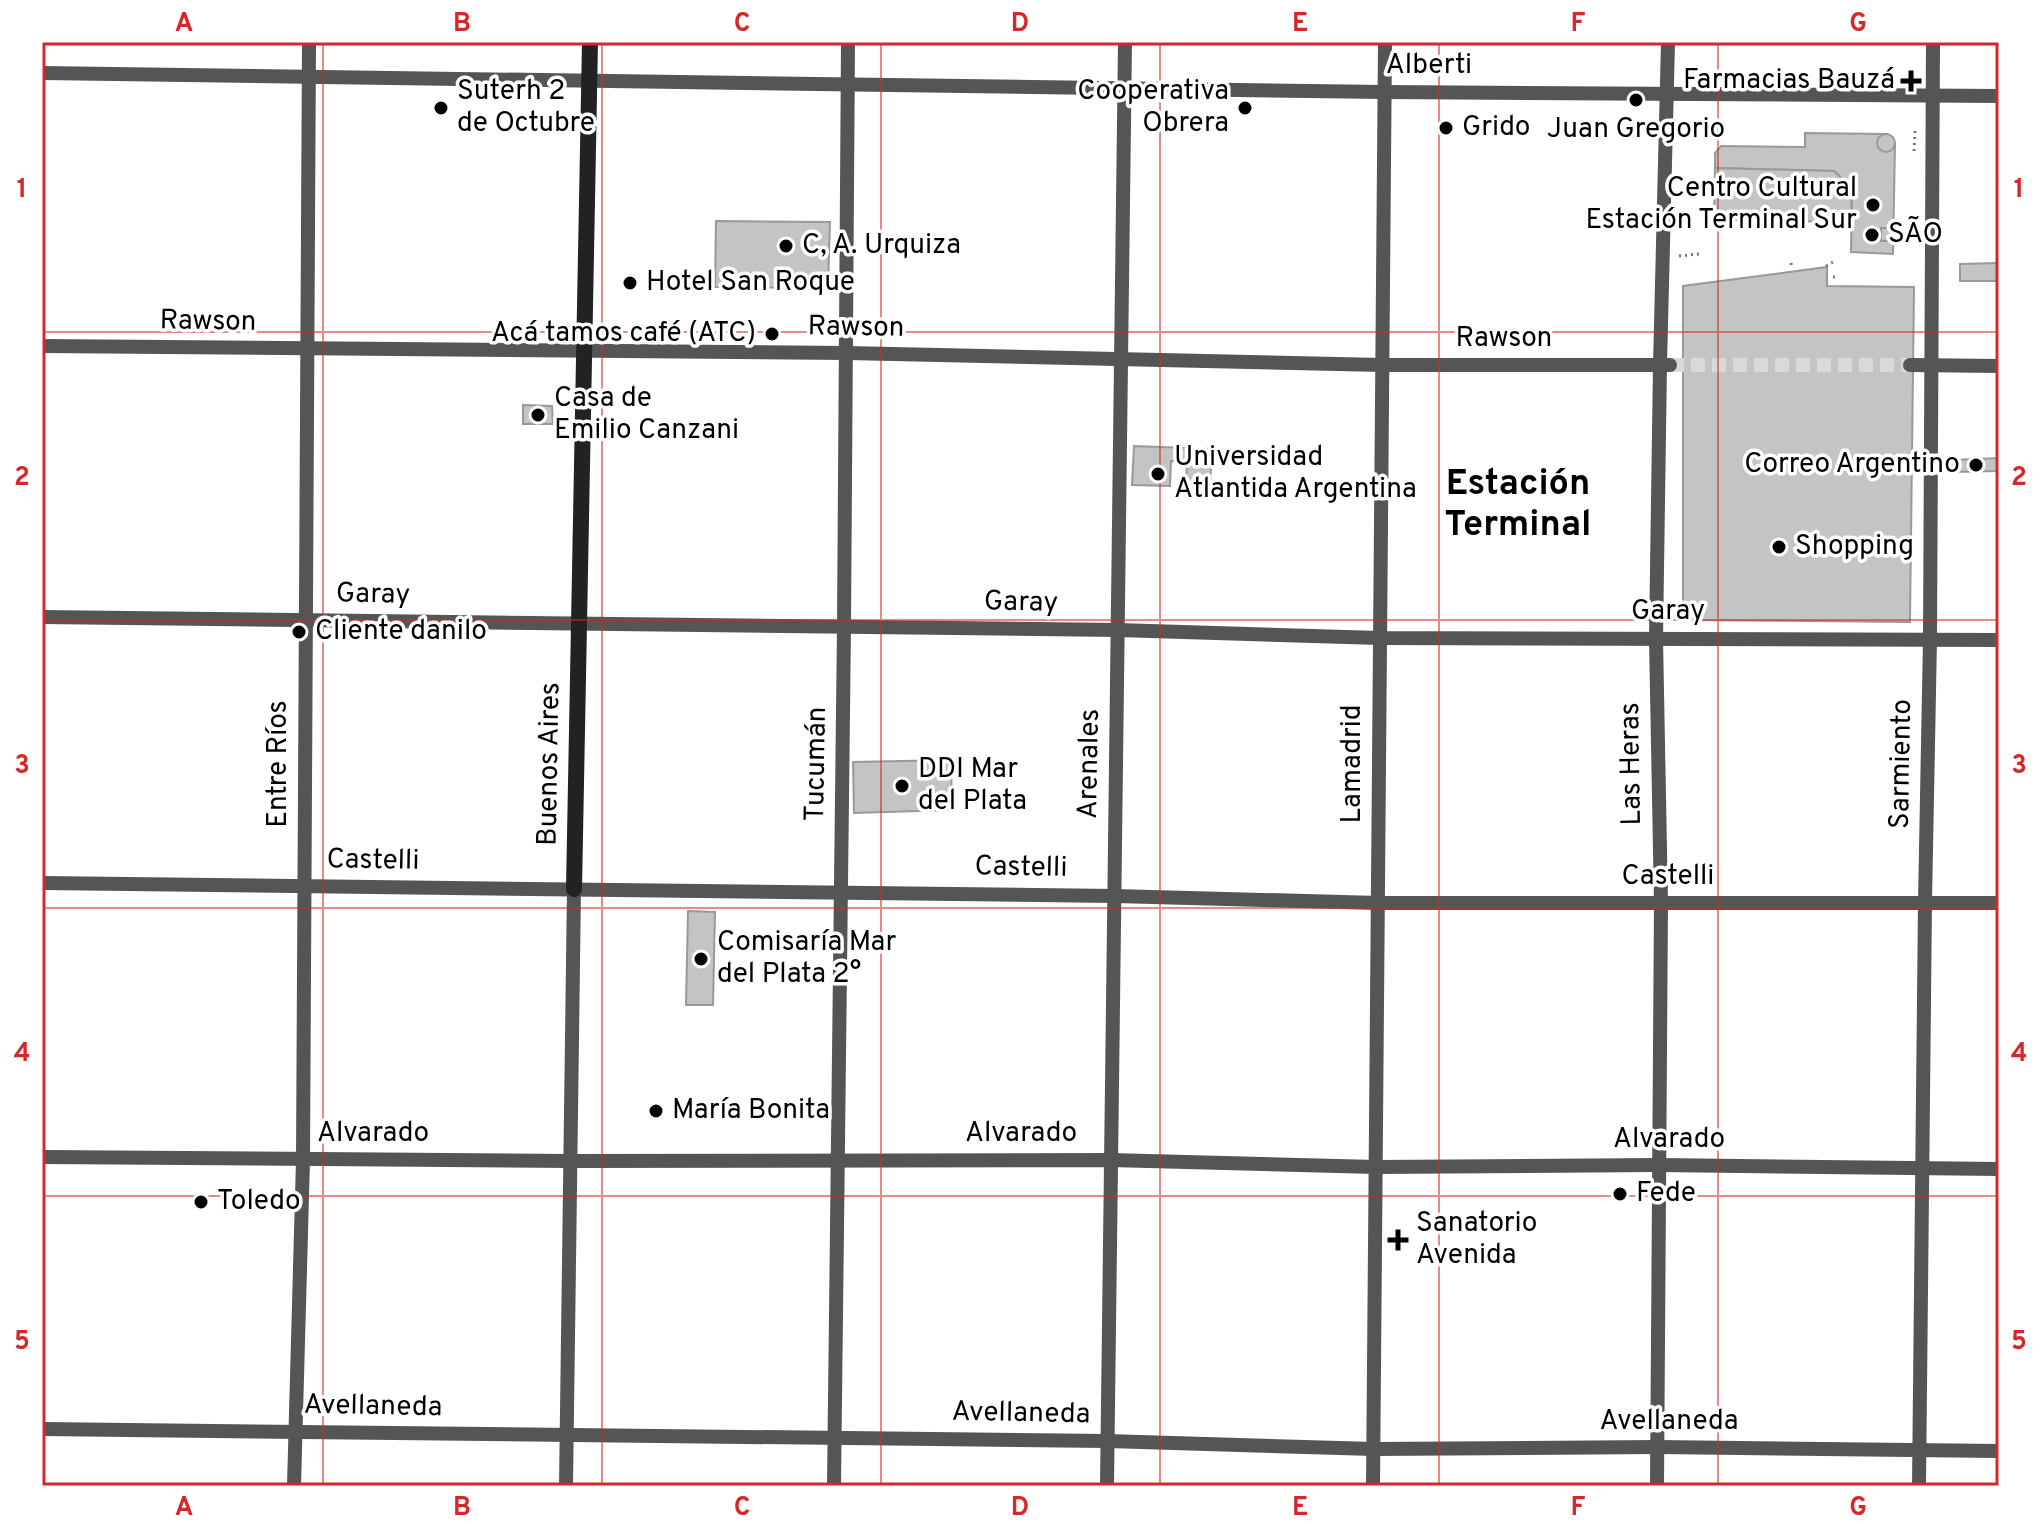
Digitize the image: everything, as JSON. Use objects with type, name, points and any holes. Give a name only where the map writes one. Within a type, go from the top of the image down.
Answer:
[{"type":"street","name":"Entre Ríos","points":[[294,1486],[303,1160],[309,42]]},
{"type":"street","name":"Buenos Aires","points":[[566,1486],[590,42]]},
{"type":"street","name":"Tucumán","points":[[834,1486],[848,42]]},
{"type":"street","name":"Arenales","points":[[1107,1486],[1125,42]]},
{"type":"street","name":"Lamadrid","points":[[1373,1486],[1385,42]]},
{"type":"street","name":"Las Heras","points":[[1657,1486],[1661,903],[1656,638],[1665,365],[1668,42]]},
{"type":"street","name":"Sarmiento","points":[[1919,1486],[1930,639],[1933,42]]},
{"type":"street","name":"Alberti","points":[[42,73],[1384,92],[1999,96]]},
{"type":"street","name":"Rawson","points":[[42,346],[847,353],[1382,365],[1665,365]]},
{"type":"street","points":[[1910,365],[1999,366]]},
{"type":"street","name":"Garay","points":[[42,617],[1118,630],[1380,638],[1999,640]]},
{"type":"street","name":"Castelli","points":[[42,883],[1115,896],[1378,903],[1999,903]]},
{"type":"street","name":"Alvarado","points":[[42,1157],[570,1161],[1110,1160],[1376,1167],[1659,1165],[1999,1169]]},
{"type":"street","name":"Avellaneda","points":[[42,1429],[1107,1441],[1374,1449],[1658,1447],[1999,1451]]},
{"type":"path","points":[[1684,255],[1699,254]]},
{"type":"path","points":[[1826,266],[1833,262]]},
{"type":"path","points":[[1791,263],[1792,269]]},
{"type":"path","points":[[1833,277],[1839,276]]},
{"type":"building","name":"Centro Cultural Estación Terminal Sur","points":[[1805,133],[1887,134],[1893,138],[1893,254],[1851,252],[1852,188],[1834,171],[1715,168],[1715,153],[1721,146],[1805,147]]},
{"type":"building","points":[[1886,134],[1895,143],[1886,152],[1877,143]]},
{"type":"building","points":[[1715,168],[1834,171],[1852,188],[1851,222],[1714,220]]},
{"type":"building","points":[[716,221],[830,222],[828,288],[715,287]]},
{"type":"building","points":[[1881,228],[1894,228],[1894,241],[1881,241]]},
{"type":"building","points":[[1999,263],[1999,281],[1960,281],[1960,264]]},
{"type":"building","points":[[1827,267],[1827,286],[1914,287],[1910,622],[1683,620],[1683,286]]},
{"type":"building","name":"Casa de Emilio Canzani","points":[[523,405],[552,406],[553,424],[523,424]]},
{"type":"building","points":[[1134,446],[1212,449],[1210,486],[1186,485],[1187,462],[1171,461],[1170,486],[1132,485]]},
{"type":"building","name":"Correo Argentino","points":[[1999,458],[1999,471],[1953,472],[1952,460]]},
{"type":"building","name":"DDI Mar del Plata","points":[[951,760],[952,810],[854,813],[853,762]]},
{"type":"building","name":"Comisaría Mar del Plata 2°","points":[[688,911],[715,912],[713,1005],[686,1005]]},
{"type":"tunnel","points":[[1670,365],[1910,365]]},
{"type":"place","name":"Farmacias Bauzá","points":[[1911,81]]},
{"type":"place","name":"Juan Gregorio","points":[[1636,100]]},
{"type":"place","name":"Suterh 2 de Octubre","points":[[441,108]]},
{"type":"place","name":"Cooperativa Obrera","points":[[1245,108]]},
{"type":"place","name":"Grido","points":[[1446,128]]},
{"type":"place","name":"Centro Cultural Estación Terminal Sur","points":[[1873,205]]},
{"type":"place","name":"SÃO","points":[[1872,235]]},
{"type":"place","name":"C, A. Urquiza","points":[[786,246]]},
{"type":"place","name":"Hotel San Roque","points":[[630,283]]},
{"type":"place","name":"Acá tamos café (ATC)","points":[[772,334]]},
{"type":"place","name":"Casa de Emilio Canzani","points":[[538,415]]},
{"type":"place","name":"Correo Argentino","points":[[1976,465]]},
{"type":"place","name":"Universidad Atlantida Argentina","points":[[1158,474]]},
{"type":"place","name":"Shopping","points":[[1779,547]]},
{"type":"place","name":"Cliente danilo","points":[[299,632]]},
{"type":"place","name":"DDI Mar del Plata","points":[[902,786]]},
{"type":"place","name":"Comisaría Mar del Plata 2°","points":[[701,959]]},
{"type":"place","name":"María Bonita","points":[[656,1111]]},
{"type":"place","name":"Fede","points":[[1620,1194]]},
{"type":"place","name":"Toledo","points":[[201,1202]]},
{"type":"place","name":"Sanatorio Avenida","points":[[1398,1240]]},
{"type":"district","name":"Estación Terminal","points":[[1518,506]]}]
